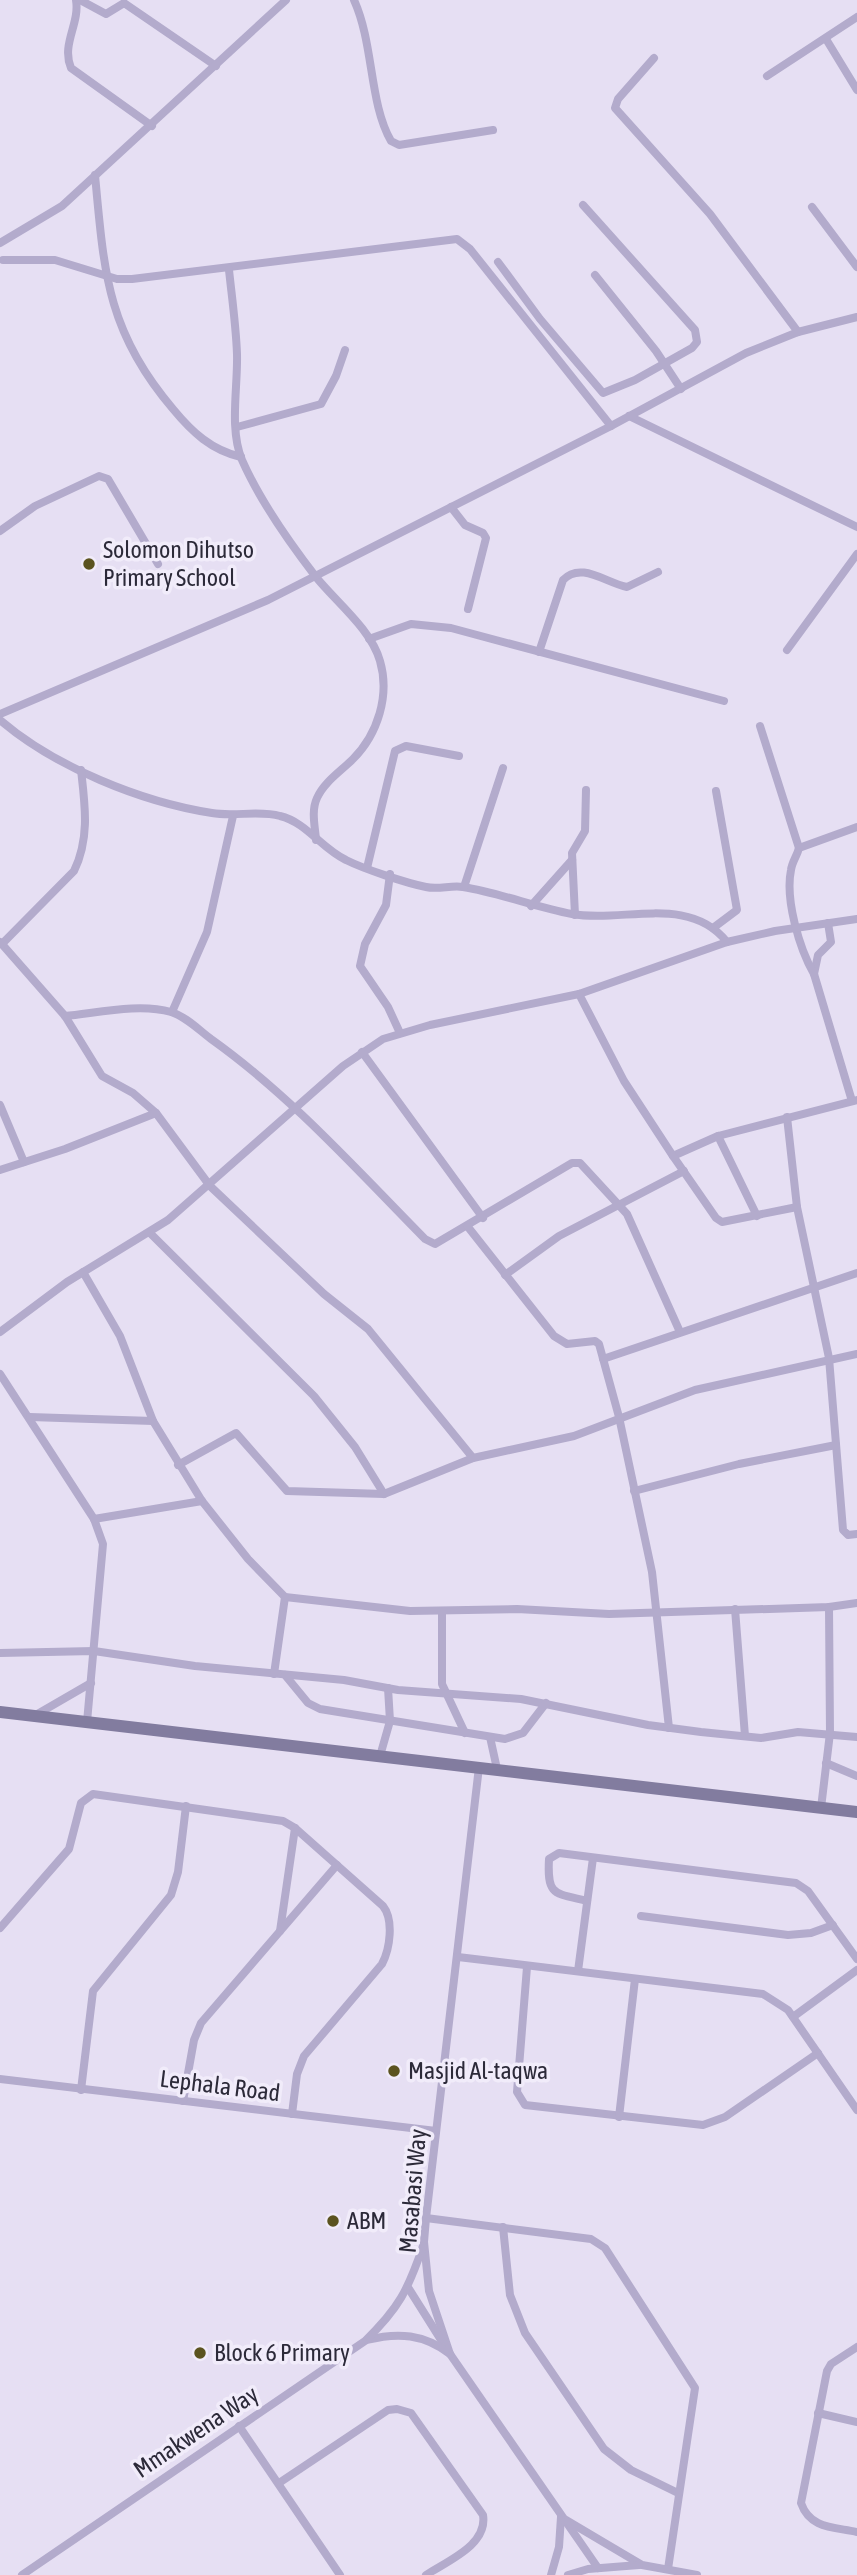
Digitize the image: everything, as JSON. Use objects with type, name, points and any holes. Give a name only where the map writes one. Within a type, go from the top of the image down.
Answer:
[{"type":"main road","points":[[0,1712],[857,1812]]},
{"type":"street","points":[[152,126],[71,68],[67,58],[68,46],[78,14],[78,0],[106,14],[124,3],[216,66]]},
{"type":"street","points":[[0,243],[47,217],[152,126],[286,0]]},
{"type":"street","points":[[354,0],[367,35],[383,120],[391,141],[399,145],[493,130]]},
{"type":"street","points":[[767,76],[857,17]]},
{"type":"street","points":[[826,38],[857,90]]},
{"type":"street","points":[[654,58],[618,100],[615,108],[710,214],[798,332]]},
{"type":"street","points":[[95,175],[105,275],[126,337],[150,383],[202,441],[226,454],[241,457]]},
{"type":"street","points":[[498,262],[540,319],[603,393],[635,380],[692,348],[697,342],[695,330],[583,205]]},
{"type":"street","points":[[812,206],[857,267]]},
{"type":"street","points":[[1,261],[55,260],[105,275],[132,279],[229,270],[457,239],[470,249],[611,426]]},
{"type":"street","points":[[229,270],[237,352],[237,427],[241,457],[271,511],[315,575],[369,639],[380,660],[382,707],[369,738],[318,796],[313,813],[316,840]]},
{"type":"street","points":[[595,275],[681,389]]},
{"type":"street","points":[[0,714],[251,608],[611,426],[746,353],[798,332],[857,317]]},
{"type":"street","points":[[237,427],[321,404],[345,350]]},
{"type":"street","points":[[629,416],[857,527]]},
{"type":"street","points":[[0,531],[35,506],[99,476],[108,479],[158,564]]},
{"type":"street","points":[[451,507],[465,525],[486,538],[468,609]]},
{"type":"street","points":[[787,650],[857,554]]},
{"type":"street","points":[[539,652],[563,580],[570,573],[578,570],[627,587],[658,572]]},
{"type":"street","points":[[369,639],[396,628],[423,624],[724,701]]},
{"type":"street","points":[[0,720],[34,744],[81,770],[162,803],[233,816],[278,815],[300,826],[346,860],[428,888],[464,887],[575,915],[671,914],[713,928],[727,942]]},
{"type":"street","points":[[673,1156],[718,1136],[854,1101],[814,974],[804,957],[795,928],[791,871],[799,848],[760,726]]},
{"type":"street","points":[[367,868],[395,751],[406,746],[459,756]]},
{"type":"street","points":[[464,887],[503,768]]},
{"type":"street","points":[[81,770],[86,822],[82,855],[74,871],[1,943],[65,1016],[102,1076],[133,1093],[156,1113],[210,1186],[324,1294],[368,1329],[473,1458]]},
{"type":"street","points":[[575,915],[573,848],[585,831],[586,790]]},
{"type":"street","points":[[713,928],[737,910],[716,791]]},
{"type":"street","points":[[172,1012],[207,932],[233,816]]},
{"type":"street","points":[[799,848],[857,827]]},
{"type":"street","points":[[531,906],[572,860]]},
{"type":"street","points":[[390,874],[386,905],[365,944],[360,966],[388,1007],[400,1033]]},
{"type":"street","points":[[0,1332],[83,1272],[150,1233],[210,1186],[362,1052],[400,1033],[579,994],[727,942],[857,919]]},
{"type":"street","points":[[814,974],[818,955],[831,942],[828,923]]},
{"type":"street","points":[[579,994],[624,1081],[716,1218],[730,1222],[797,1207]]},
{"type":"street","points":[[65,1016],[132,1010],[172,1012],[247,1065],[297,1108],[430,1242],[440,1243],[576,1162],[620,1205],[652,1266],[680,1332]]},
{"type":"street","points":[[362,1052],[483,1218]]},
{"type":"street","points":[[0,1105],[24,1162]]},
{"type":"street","points":[[0,1170],[156,1113]]},
{"type":"street","points":[[786,1117],[797,1207],[829,1358],[844,1530],[848,1535],[857,1534]]},
{"type":"street","points":[[718,1136],[757,1216]]},
{"type":"street","points":[[505,1275],[559,1236],[684,1171]]},
{"type":"street","points":[[468,1227],[560,1341],[567,1344],[595,1341],[603,1359],[619,1417],[652,1572],[669,1728]]},
{"type":"street","points":[[150,1233],[314,1396],[355,1447],[384,1494]]},
{"type":"street","points":[[83,1272],[120,1336],[153,1421],[178,1465],[202,1501],[248,1559],[285,1597],[393,1610],[442,1611],[655,1612],[829,1607],[857,1603]]},
{"type":"street","points":[[603,1359],[815,1285],[857,1273]]},
{"type":"street","points":[[178,1465],[236,1433],[286,1491],[384,1494],[473,1458],[574,1436],[695,1390],[829,1358],[857,1354]]},
{"type":"street","points":[[0,1374],[94,1519],[103,1545],[87,1722]]},
{"type":"street","points":[[30,1417],[153,1421]]},
{"type":"street","points":[[634,1491],[762,1459],[836,1445]]},
{"type":"street","points":[[94,1519],[202,1501]]},
{"type":"street","points":[[274,1674],[285,1597]]},
{"type":"street","points":[[821,1808],[830,1733],[829,1607]]},
{"type":"street","points":[[735,1609],[745,1737]]},
{"type":"street","points":[[442,1611],[441,1673],[444,1693],[464,1733]]},
{"type":"street","points":[[0,1653],[94,1651],[388,1688],[546,1703],[669,1728],[745,1737],[830,1733],[857,1737]]},
{"type":"street","points":[[285,1675],[314,1707],[505,1739],[523,1733],[546,1703]]},
{"type":"street","points":[[34,1716],[91,1683]]},
{"type":"street","points":[[380,1756],[390,1721],[388,1688]]},
{"type":"street","points":[[490,1737],[497,1769]]},
{"type":"street","points":[[827,1763],[857,1776]]},
{"type":"street","name":"Masabasi Way","points":[[479,1767],[426,2218],[424,2242],[429,2291],[450,2354],[561,2517],[642,2565],[697,2575]]},
{"type":"street","points":[[0,1928],[69,1849],[80,1803],[93,1794],[283,1821],[295,1828],[387,1912],[388,1949],[382,1964],[304,2056],[297,2074],[292,2114]]},
{"type":"street","points":[[81,2090],[93,1991],[172,1895],[178,1872],[186,1806]]},
{"type":"street","points":[[280,1931],[295,1828]]},
{"type":"street","points":[[587,1901],[551,1890],[548,1885],[549,1859],[559,1853],[796,1884],[808,1891],[857,1959]]},
{"type":"street","points":[[578,1971],[593,1858]]},
{"type":"street","points":[[183,2101],[194,2040],[201,2022],[337,1865]]},
{"type":"street","points":[[641,1916],[788,1935],[811,1933],[833,1925]]},
{"type":"street","points":[[458,1957],[763,1994],[781,2004],[793,2017],[856,2107]]},
{"type":"street","points":[[527,1967],[517,2092],[521,2101],[531,2106],[690,2126],[714,2123],[818,2053]]},
{"type":"street","points":[[793,2017],[857,1970]]},
{"type":"street","points":[[619,2117],[635,1979]]},
{"type":"street","name":"Lephala Road","points":[[0,2079],[436,2131]]},
{"type":"street","points":[[426,2218],[503,2227],[598,2243],[692,2378],[696,2398],[678,2493],[668,2569]]},
{"type":"street","points":[[503,2227],[510,2295],[525,2333],[604,2449],[631,2470],[678,2493]]},
{"type":"street","name":"Mmakwena Way","points":[[22,2575],[365,2341],[384,2322],[409,2288],[424,2242]]},
{"type":"street","points":[[409,2288],[450,2354]]},
{"type":"street","points":[[365,2341],[406,2335],[432,2342],[450,2354]]},
{"type":"street","points":[[857,2347],[827,2371],[801,2503],[804,2513],[815,2524],[857,2532]]},
{"type":"street","points":[[279,2483],[388,2410],[397,2409],[411,2413],[482,2515],[484,2524],[478,2540],[426,2575]]},
{"type":"street","points":[[818,2413],[857,2422]]},
{"type":"street","points":[[239,2426],[340,2575]]},
{"type":"street","points":[[561,2517],[598,2568]]},
{"type":"street","points":[[551,2575],[559,2547],[561,2517]]},
{"type":"street","points":[[568,2575],[598,2568],[642,2565]]},
{"type":"place","name":"Solomon Dihutso Primary School","points":[[89,564]]},
{"type":"place","name":"Masjid Al-taqwa","points":[[394,2071]]},
{"type":"place","name":"ABM","points":[[333,2221]]},
{"type":"place","name":"Block 6 Primary","points":[[200,2353]]}]
